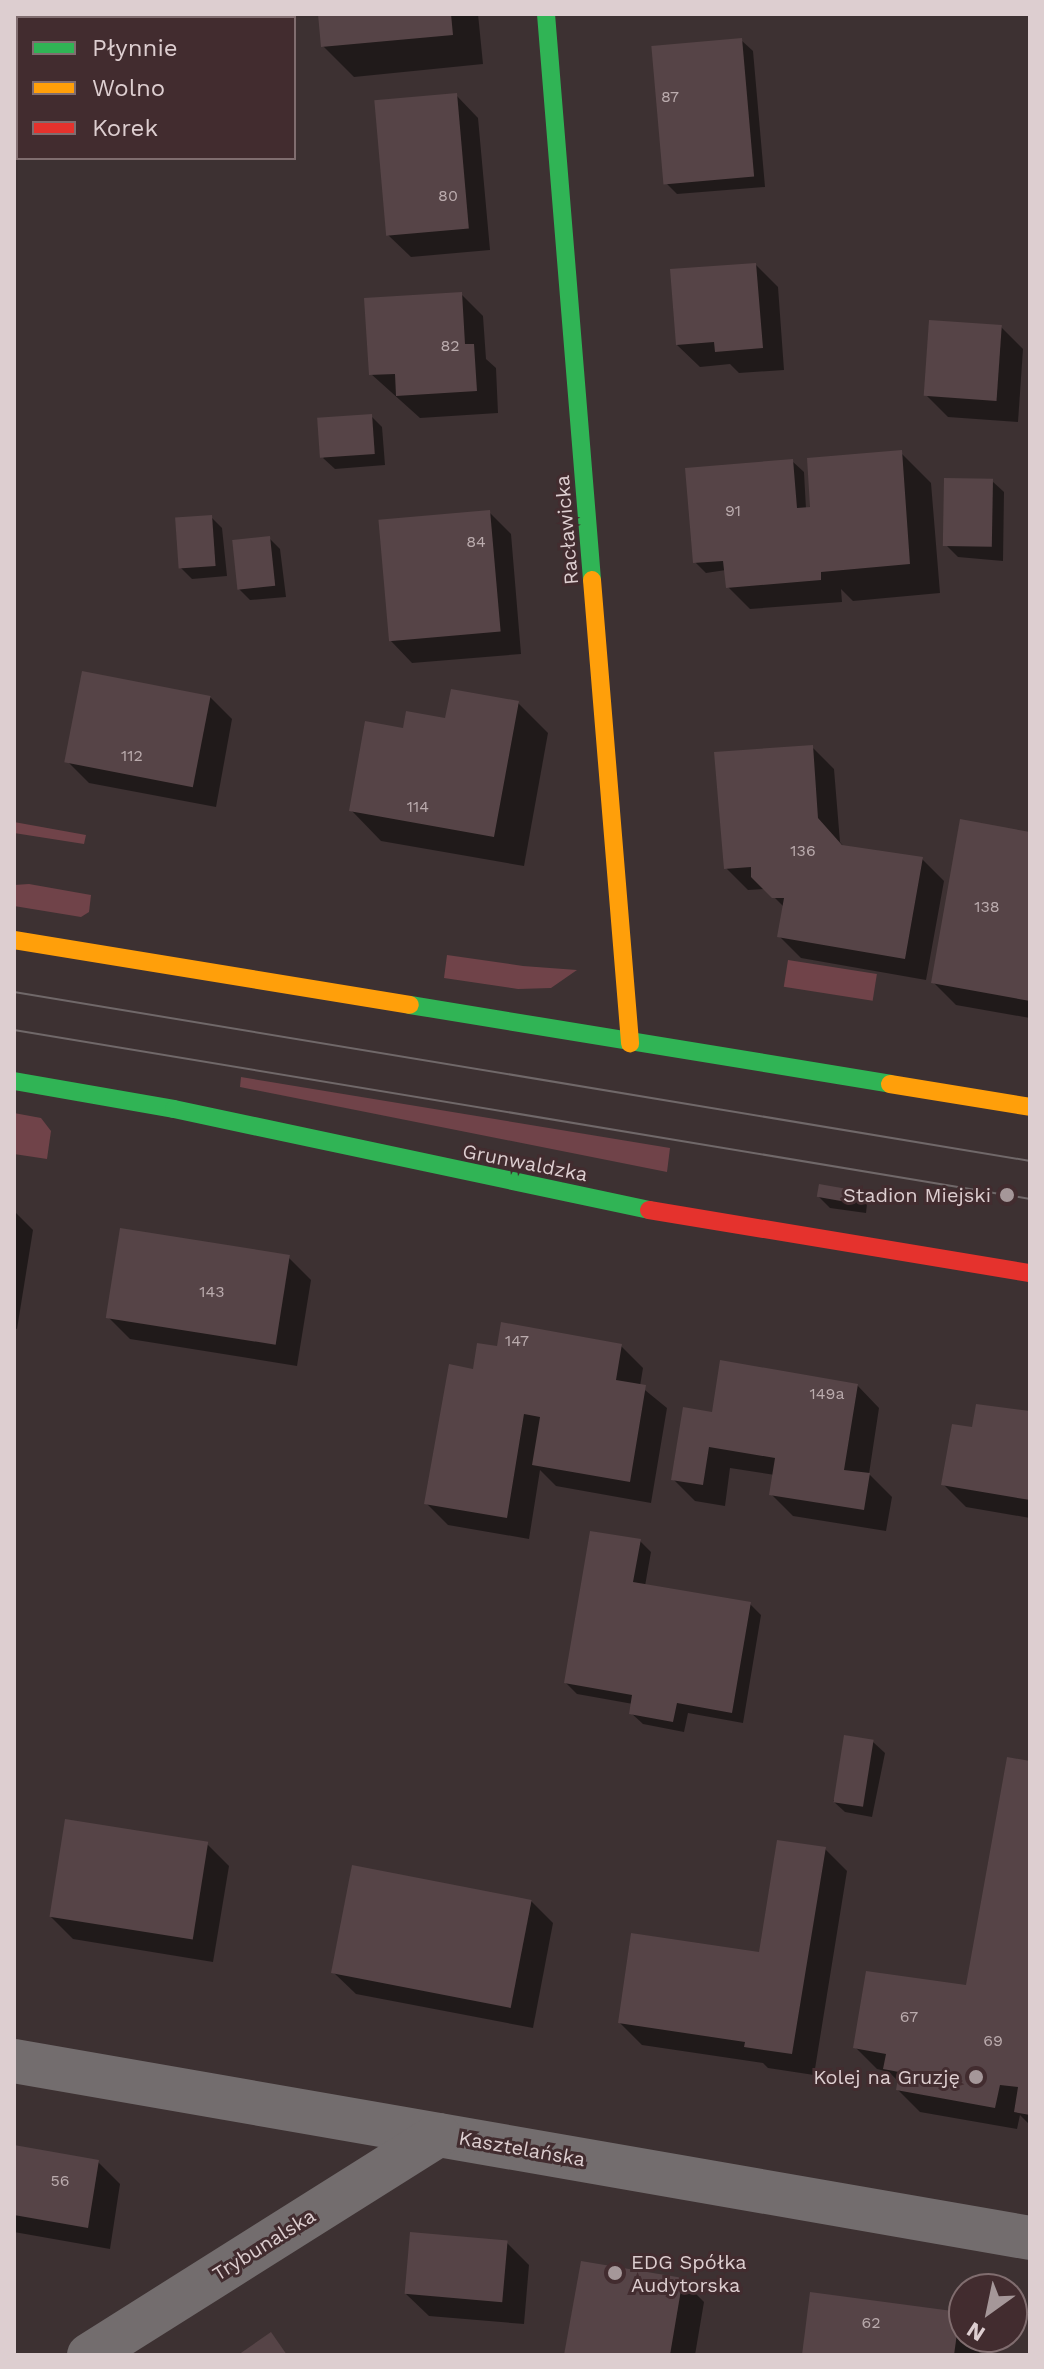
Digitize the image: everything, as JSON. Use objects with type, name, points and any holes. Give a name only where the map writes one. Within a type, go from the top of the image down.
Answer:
[{"type":"street","name":"Racławicka","points":[[546,14],[630,1043]]},
{"type":"street","points":[[14,940],[1030,1107]]},
{"type":"street","name":"Grunwaldzka","points":[[14,1081],[174,1109],[637,1208],[1030,1273]]},
{"type":"street","name":"Kasztelańska","points":[[14,2061],[1030,2238]]},
{"type":"street","name":"Trybunalska","points":[[89,2355],[439,2135]]},
{"type":"shaded area","points":[[14,822],[86,835],[84,844],[14,833]]},
{"type":"shaded area","points":[[29,884],[91,895],[89,912],[81,917],[14,906],[14,885]]},
{"type":"shaded area","points":[[447,955],[577,970],[551,988],[518,989],[444,978]]},
{"type":"shaded area","points":[[788,960],[877,974],[873,1001],[784,987]]},
{"type":"shaded area","points":[[241,1077],[670,1148],[667,1172],[240,1087]]},
{"type":"shaded area","points":[[14,1113],[41,1118],[51,1131],[47,1159],[14,1154]]},
{"type":"building","points":[[318,14],[451,14],[453,35],[321,47]]},
{"type":"building","points":[[742,38],[754,176],[663,184],[651,46]]},
{"type":"building","points":[[14,62],[16,62],[16,112]]},
{"type":"building","points":[[457,93],[469,228],[386,236],[374,100]]},
{"type":"building","points":[[756,263],[763,348],[715,352],[714,342],[676,345],[670,269]]},
{"type":"building","points":[[462,292],[465,344],[474,344],[477,391],[396,396],[395,374],[369,375],[364,298]]},
{"type":"building","points":[[929,320],[1002,325],[997,401],[924,396]]},
{"type":"building","points":[[372,414],[375,454],[320,458],[317,418]]},
{"type":"building","points":[[902,450],[910,564],[821,572],[821,580],[726,588],[723,561],[693,563],[685,468],[793,459],[797,508],[810,507],[807,458]]},
{"type":"building","points":[[944,478],[993,479],[992,547],[943,546]]},
{"type":"building","points":[[490,510],[501,632],[389,641],[378,520]]},
{"type":"building","points":[[212,515],[216,566],[179,568],[175,518]]},
{"type":"building","points":[[270,536],[275,586],[237,590],[232,540]]},
{"type":"building","points":[[82,671],[211,696],[193,787],[64,762]]},
{"type":"building","points":[[451,689],[519,701],[494,837],[349,811],[365,721],[403,728],[406,711],[445,718]]},
{"type":"building","points":[[813,745],[818,818],[842,845],[923,857],[905,959],[777,937],[784,898],[772,898],[751,877],[751,867],[724,869],[714,752]]},
{"type":"building","points":[[960,819],[1030,832],[1030,1001],[931,983]]},
{"type":"building","points":[[819,1184],[857,1191],[855,1204],[817,1197]]},
{"type":"building","points":[[120,1228],[290,1255],[276,1345],[106,1318]]},
{"type":"building","points":[[501,1322],[622,1344],[616,1380],[646,1385],[630,1482],[532,1465],[540,1417],[524,1414],[507,1518],[424,1504],[449,1364],[473,1369],[477,1343],[497,1346]]},
{"type":"building","points":[[720,1360],[858,1384],[844,1470],[870,1473],[864,1510],[769,1495],[775,1458],[709,1447],[703,1485],[671,1480],[683,1407],[712,1412]]},
{"type":"building","points":[[976,1404],[1030,1411],[1030,1500],[941,1485],[952,1424],[972,1427]]},
{"type":"building","points":[[590,1531],[641,1539],[633,1582],[751,1602],[732,1713],[677,1703],[673,1722],[629,1714],[632,1695],[564,1683]]},
{"type":"building","points":[[844,1735],[874,1740],[863,1807],[833,1802]]},
{"type":"building","points":[[1007,1757],[1030,1761],[1030,2115],[1014,2112],[1018,2087],[1000,2085],[995,2108],[896,2090],[899,2072],[883,2069],[886,2054],[853,2048],[866,1971],[966,1985]]},
{"type":"building","points":[[65,1819],[208,1842],[193,1939],[50,1917]]},
{"type":"building","points":[[777,1840],[826,1847],[792,2054],[744,2047],[745,2042],[618,2023],[631,1933],[759,1952]]},
{"type":"building","points":[[352,1865],[532,1900],[511,2008],[331,1973]]},
{"type":"building","points":[[14,2145],[99,2160],[88,2228],[14,2215]]},
{"type":"building","points":[[410,2232],[508,2241],[502,2302],[405,2294]]},
{"type":"building","points":[[581,2261],[683,2278],[670,2355],[564,2355]]},
{"type":"building","points":[[810,2292],[948,2310],[948,2353],[954,2355],[802,2355]]},
{"type":"building","points":[[271,2332],[287,2355],[238,2355]]},
{"type":"tram line","points":[[14,992],[1030,1161]]},
{"type":"tram line","points":[[14,1030],[1030,1199]]},
{"type":"traffic: fast","points":[[546,14],[592,580]]},
{"type":"traffic: fast","points":[[410,1005],[890,1084]]},
{"type":"traffic: fast","points":[[14,1081],[174,1109],[649,1210]]},
{"type":"traffic: slow","points":[[592,580],[630,1043]]},
{"type":"traffic: slow","points":[[14,940],[410,1005]]},
{"type":"traffic: slow","points":[[890,1084],[1030,1107]]},
{"type":"traffic: jam","points":[[649,1210],[1030,1273]]},
{"type":"place","name":"Stadion Miejski","points":[[1007,1195]]},
{"type":"place","name":"Kolej na Gruzję","points":[[976,2077]]},
{"type":"place","name":"EDG Spółka Audytorska","points":[[615,2273]]}]
